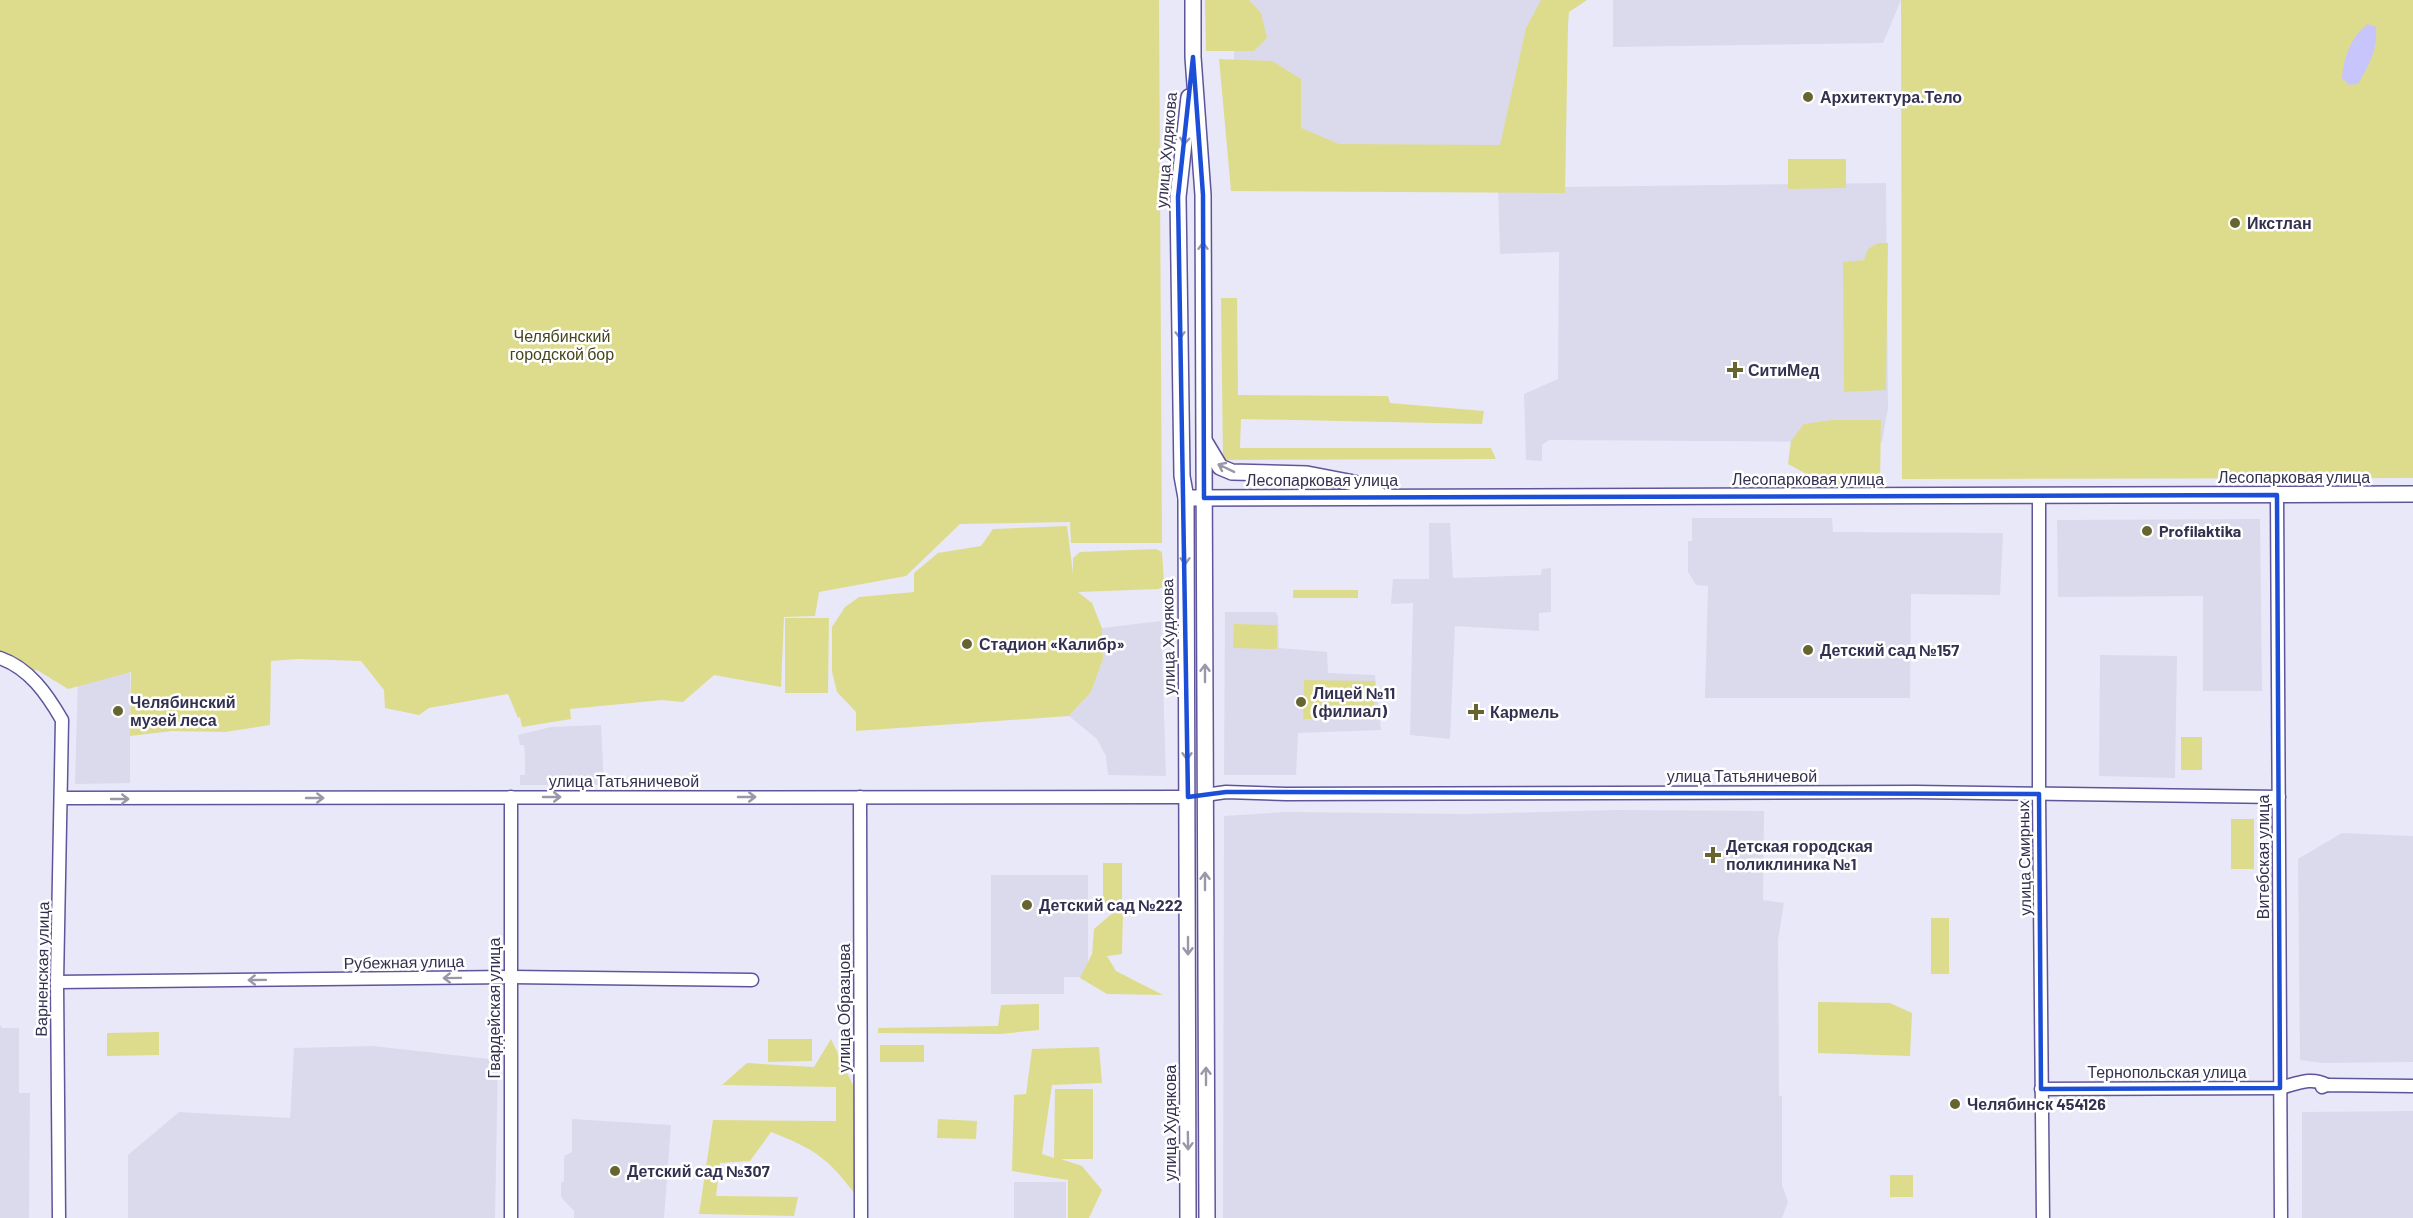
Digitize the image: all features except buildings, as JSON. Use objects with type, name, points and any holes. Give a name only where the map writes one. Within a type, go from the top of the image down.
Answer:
[{"type":"main road","name":"улица Худякова","points":[[1193,0],[1193,57],[1203,195],[1202,435],[1207,1218]]},
{"type":"main road","name":"улица Худякова","points":[[1188,1218],[1186,498],[1182,476],[1178,197],[1193,57]]},
{"type":"main road","points":[[1202,435],[1212,458],[1220,467],[1232,472],[1313,475],[1354,483],[1383,498]]},
{"type":"main road","name":"Лесопарковая улица","points":[[1186,498],[2413,494]]},
{"type":"main road","points":[[1188,797],[1205,795]]},
{"type":"street","name":"Витебская улица","points":[[2277,495],[2281,1218]]},
{"type":"street","name":"улица Смирных","points":[[2039,496],[2038,794],[2043,1218]]},
{"type":"street","name":"Варненская улица","points":[[0,658],[15,663],[48,696],[62,720],[57,982],[59,1218]]},
{"type":"street","name":"улица Татьяничевой","points":[[1205,795],[1226,792],[2038,794],[2279,797]]},
{"type":"street","name":"Гвардейская улица","points":[[511,797],[511,1218]]},
{"type":"street","name":"улица Образцова","points":[[860,797],[861,1218]]},
{"type":"street","name":"улица Татьяничевой","points":[[61,798],[1188,797]]},
{"type":"street","name":"Рубежная улица","points":[[57,982],[510,977],[752,980]]},
{"type":"street","name":"Тернопольская улица","points":[[2041,1089],[2280,1089],[2298,1081],[2312,1081],[2327,1085],[2413,1086]]},
{"type":"highlighted area","points":[[1193,57],[1203,195],[1204,498],[2277,495],[2280,1088],[2041,1089],[2039,794],[1226,792],[1188,797],[1178,197]]},
{"type":"shaded area","points":[[1234,0],[1562,0],[1563,187],[1886,183],[1888,408],[1882,442],[1549,440],[1542,445],[1542,461],[1526,460],[1524,394],[1558,379],[1559,252],[1500,254],[1498,186],[1234,185]]},
{"type":"shaded area","points":[[1613,0],[1901,0],[1883,43],[1613,47]]},
{"type":"shaded area","points":[[1692,518],[1832,518],[1833,532],[2003,533],[2000,595],[1911,594],[1910,698],[1705,698],[1708,586],[1696,585],[1688,572],[1688,541],[1692,541]]},
{"type":"shaded area","points":[[2260,519],[2262,691],[2203,691],[2203,596],[2058,597],[2057,520]]},
{"type":"shaded area","points":[[1429,523],[1450,523],[1453,578],[1541,575],[1542,569],[1551,568],[1551,612],[1539,613],[1539,631],[1455,626],[1450,739],[1410,735],[1413,603],[1391,604],[1393,579],[1429,579]]},
{"type":"shaded area","name":"Лицей №11 (филиал)","points":[[1225,612],[1276,612],[1279,648],[1327,652],[1328,673],[1375,675],[1381,730],[1298,733],[1296,775],[1224,775]]},
{"type":"shaded area","points":[[1161,621],[1166,776],[1108,775],[1106,756],[1097,739],[1069,716],[1091,692],[1103,659],[1102,628]]},
{"type":"shaded area","points":[[2100,655],[2177,656],[2175,778],[2099,776]]},
{"type":"shaded area","points":[[130,663],[130,783],[75,784],[78,675]]},
{"type":"shaded area","points":[[601,725],[604,785],[520,785],[520,775],[525,775],[525,756],[524,745],[520,745],[518,735],[551,727]]},
{"type":"shaded area","points":[[1615,810],[1764,811],[1763,900],[1784,903],[1778,940],[1779,1096],[1782,1096],[1782,1185],[1788,1202],[1782,1218],[1223,1218],[1224,816],[1286,812],[1466,814]]},
{"type":"shaded area","points":[[2342,833],[2413,836],[2413,1062],[2322,1063],[2300,1060],[2298,859]]},
{"type":"shaded area","name":"Детский сад №222","points":[[991,875],[1088,875],[1088,977],[1064,977],[1064,994],[991,994]]},
{"type":"shaded area","points":[[0,1025],[2,1028],[19,1028],[19,1093],[30,1093],[29,1218],[0,1218]]},
{"type":"shaded area","points":[[373,1046],[498,1060],[495,1218],[128,1218],[128,1155],[179,1112],[290,1118],[294,1048]]},
{"type":"shaded area","points":[[2413,1111],[2413,1218],[2302,1218],[2302,1112]]},
{"type":"shaded area","name":"Детский сад №307","points":[[572,1119],[671,1125],[664,1218],[574,1218],[574,1211],[561,1197],[561,1183],[564,1181],[564,1156],[572,1152]]},
{"type":"shaded area","points":[[1014,1182],[1066,1182],[1066,1218],[1014,1218]]},
{"type":"green space","name":"Челябинский городской бор","points":[[0,0],[1159,0],[1162,543],[1071,543],[1070,522],[960,524],[906,576],[819,592],[815,616],[784,617],[781,687],[714,675],[683,702],[662,700],[570,709],[571,719],[522,727],[520,717],[518,718],[508,694],[429,708],[419,715],[385,708],[384,690],[361,661],[298,659],[271,661],[270,725],[225,732],[172,731],[130,736],[131,672],[68,689],[37,670],[32,671],[0,655]]},
{"type":"green space","points":[[1205,0],[1249,0],[1261,13],[1267,38],[1254,51],[1206,51]]},
{"type":"green space","points":[[1541,0],[1587,0],[1569,12],[1565,193],[1231,191],[1219,59],[1272,61],[1301,79],[1301,128],[1339,144],[1500,145],[1526,28]]},
{"type":"green space","points":[[1901,0],[2413,0],[2413,478],[1902,479]]},
{"type":"green space","points":[[1788,159],[1846,159],[1846,188],[1788,189]]},
{"type":"green space","points":[[1878,243],[1888,243],[1886,390],[1844,392],[1843,262],[1864,260],[1868,249]]},
{"type":"green space","points":[[1221,298],[1237,298],[1238,395],[1388,396],[1390,403],[1484,411],[1482,424],[1241,419],[1240,448],[1491,448],[1496,459],[1223,460]]},
{"type":"green space","points":[[1832,420],[1881,420],[1880,483],[1825,484],[1788,464],[1791,441],[1804,424]]},
{"type":"green space","name":"Стадион «Калибр»","points":[[1067,526],[1073,573],[1073,558],[1080,552],[1156,549],[1162,552],[1164,583],[1163,587],[1158,589],[1078,592],[1092,603],[1102,628],[1103,659],[1091,692],[1069,716],[856,731],[856,712],[837,692],[832,672],[832,627],[845,607],[859,597],[914,592],[914,573],[938,553],[981,546],[993,529]]},
{"type":"green space","points":[[1293,590],[1358,590],[1358,598],[1293,598]]},
{"type":"green space","points":[[785,618],[829,618],[828,693],[785,693]]},
{"type":"green space","points":[[1234,624],[1277,625],[1277,649],[1233,648]]},
{"type":"green space","points":[[1304,680],[1375,681],[1374,719],[1303,719]]},
{"type":"green space","points":[[2181,737],[2202,737],[2202,770],[2181,770]]},
{"type":"green space","points":[[2231,819],[2254,819],[2254,869],[2231,869]]},
{"type":"green space","points":[[1103,863],[1122,863],[1122,903],[1103,903]]},
{"type":"green space","points":[[1115,911],[1123,911],[1122,954],[1107,956],[1116,971],[1163,995],[1107,994],[1080,978],[1092,954],[1094,929]]},
{"type":"green space","points":[[1931,918],[1949,918],[1949,974],[1931,974]]},
{"type":"green space","points":[[1818,1002],[1890,1003],[1912,1013],[1910,1056],[1818,1053]]},
{"type":"green space","points":[[1039,1004],[1039,1030],[1000,1034],[878,1033],[878,1028],[998,1026],[1001,1005]]},
{"type":"green space","points":[[159,1032],[159,1055],[107,1056],[107,1033]]},
{"type":"green space","points":[[768,1039],[812,1039],[812,1061],[768,1062]]},
{"type":"green space","points":[[831,1039],[853,1085],[855,1194],[836,1171],[819,1156],[771,1132],[750,1161],[720,1163],[716,1196],[798,1197],[794,1216],[699,1214],[713,1120],[836,1121],[836,1087],[722,1085],[747,1063],[814,1067]]},
{"type":"green space","points":[[880,1045],[924,1045],[924,1062],[880,1062]]},
{"type":"green space","points":[[1099,1047],[1102,1083],[1052,1085],[1042,1154],[1054,1158],[1055,1089],[1093,1089],[1093,1159],[1061,1159],[1082,1166],[1102,1190],[1089,1218],[1068,1218],[1068,1180],[1012,1171],[1014,1095],[1026,1094],[1032,1049]]},
{"type":"green space","points":[[938,1119],[977,1121],[976,1139],[937,1138]]},
{"type":"green space","points":[[1890,1175],[1913,1175],[1913,1197],[1890,1197]]},
{"type":"water","points":[[2368,24],[2376,27],[2374,50],[2358,84],[2349,85],[2342,78],[2347,55],[2357,35]]},
{"type":"place","name":"Архитектура.Тело","points":[[1808,97]]},
{"type":"place","name":"Икстлан","points":[[2235,223]]},
{"type":"place","name":"СитиМед","points":[[1735,370]]},
{"type":"place","name":"Profilaktika","points":[[2147,531]]},
{"type":"place","name":"Стадион «Калибр»","points":[[967,644]]},
{"type":"place","name":"Детский сад №157","points":[[1808,650]]},
{"type":"place","name":"Лицей №11 (филиал)","points":[[1301,702]]},
{"type":"place","name":"Челябинский музей леса","points":[[118,711]]},
{"type":"place","name":"Кармель","points":[[1476,712]]},
{"type":"place","name":"Детская городская поликлиника №1","points":[[1713,855]]},
{"type":"place","name":"Детский сад №222","points":[[1027,905]]},
{"type":"place","name":"Челябинск 454126","points":[[1955,1104]]},
{"type":"place","name":"Детский сад №307","points":[[615,1171]]}]
